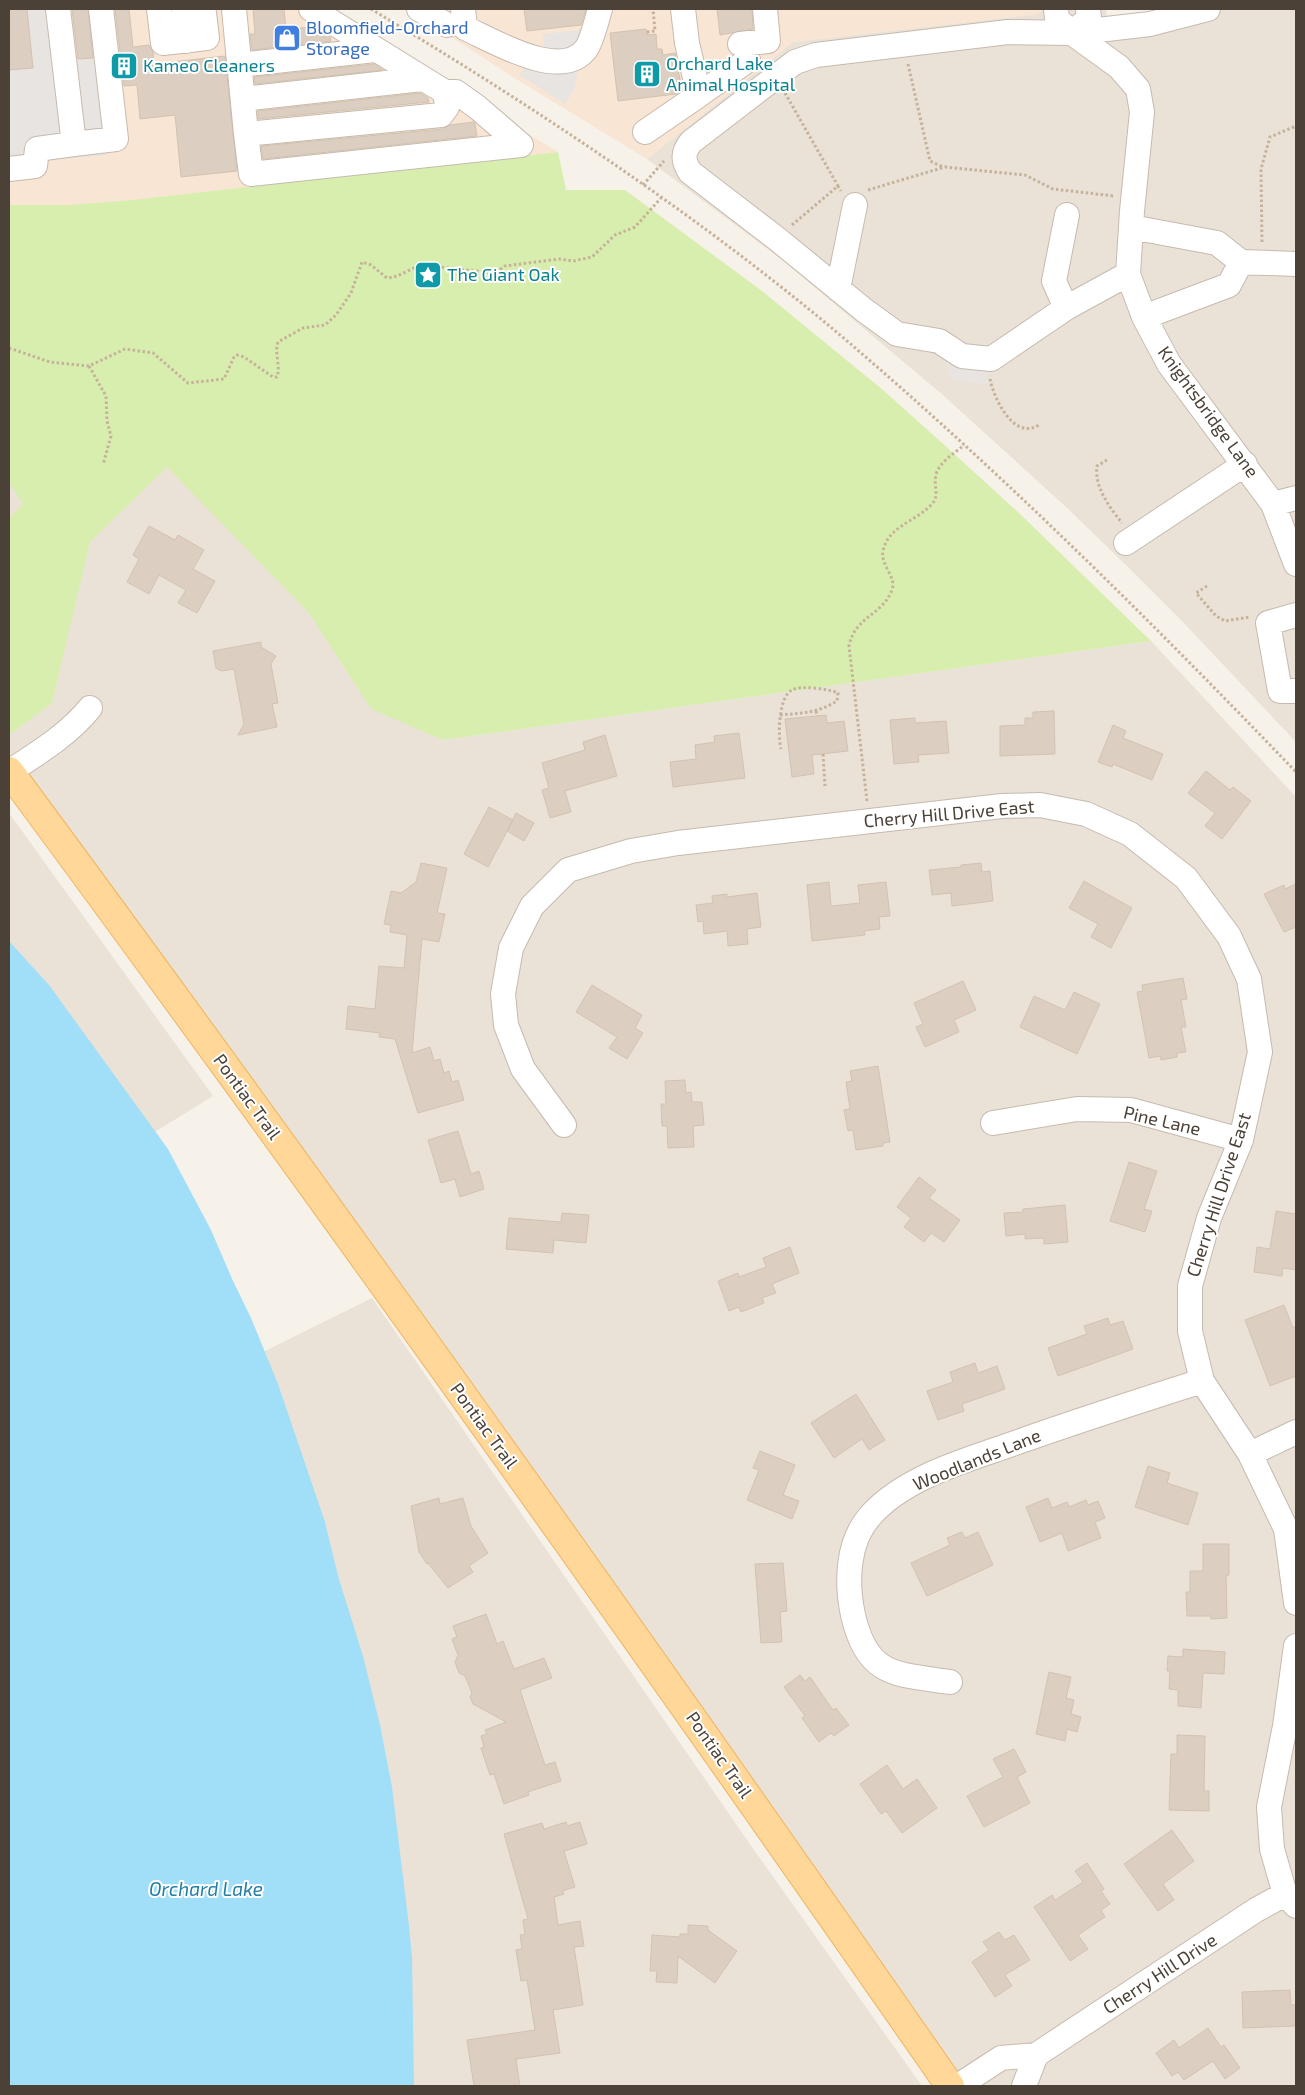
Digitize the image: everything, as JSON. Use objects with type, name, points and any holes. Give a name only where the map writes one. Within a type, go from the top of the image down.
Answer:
[{"type":"main road","name":"Pontiac Trail","points":[[9,772],[104,900],[577,1555],[733,1774],[950,2086]]},
{"type":"street","points":[[58,9],[74,144]]},
{"type":"street","points":[[9,169],[35,166],[37,148],[116,139],[101,9]]},
{"type":"street","points":[[159,9],[163,43],[192,40],[194,14]]},
{"type":"street","points":[[234,9],[251,174],[521,145],[456,92],[444,92],[311,9]]},
{"type":"street","points":[[419,9],[455,17],[465,28],[542,62],[573,60],[587,49],[600,9]]},
{"type":"street","points":[[684,9],[687,43],[699,95]]},
{"type":"street","points":[[645,132],[699,95],[744,52],[768,41],[765,9]]},
{"type":"street","name":"Knightsbridge Lane","points":[[1056,9],[1057,19],[1072,33],[1119,67],[1138,89],[1142,112],[1128,274],[1144,316],[1169,364],[1273,504],[1296,564]]},
{"type":"street","points":[[1072,33],[1089,18],[1088,9]]},
{"type":"street","points":[[1128,274],[1066,308],[991,359],[962,356],[939,341],[897,334],[690,172],[683,156],[690,142],[776,76],[795,62],[816,55],[1008,32],[1072,33],[1150,24],[1208,9]]},
{"type":"street","points":[[239,65],[375,50]]},
{"type":"street","points":[[243,99],[422,79]]},
{"type":"street","points":[[246,134],[441,115],[447,108],[444,92]]},
{"type":"street","points":[[838,289],[854,198]]},
{"type":"street","points":[[1066,308],[1054,281],[1067,215]]},
{"type":"street","points":[[1131,227],[1217,243],[1251,262],[1296,264]]},
{"type":"street","points":[[1144,316],[1228,285],[1251,262]]},
{"type":"street","points":[[1129,540],[1245,464]]},
{"type":"street","points":[[1273,504],[1296,498]]},
{"type":"street","points":[[1296,614],[1268,623],[1280,691],[1296,691]]},
{"type":"street","points":[[9,772],[43,750],[79,722],[90,708]]},
{"type":"street","name":"Cherry Hill Drive East","points":[[564,1125],[523,1069],[506,1025],[503,994],[511,948],[532,906],[568,870],[631,851],[678,842],[980,808],[1040,805],[1086,814],[1130,834],[1186,878],[1229,936],[1249,979],[1260,1052],[1241,1140],[1209,1218],[1190,1286],[1190,1331],[1202,1381],[1250,1454],[1286,1529],[1296,1603]]},
{"type":"street","name":"Pine Lane","points":[[993,1123],[1076,1109],[1131,1110],[1241,1140]]},
{"type":"street","name":"Woodlands Lane","points":[[950,1682],[896,1674],[880,1666],[863,1648],[849,1599],[848,1570],[858,1536],[870,1516],[893,1495],[941,1470],[1097,1414],[1202,1381]]},
{"type":"street","points":[[1250,1454],[1296,1432]]},
{"type":"street","points":[[1290,1900],[1272,1849],[1269,1807],[1285,1726],[1296,1646]]},
{"type":"street","name":"Cherry Hill Drive","points":[[958,2086],[1002,2058],[1036,2055],[1256,1910],[1290,1900]]},
{"type":"street","points":[[1024,2086],[1036,2055]]},
{"type":"path","points":[[371,9],[528,106],[662,198],[830,328],[964,445],[1067,539],[1296,772]]},
{"type":"path","points":[[647,32],[655,32],[653,9]]},
{"type":"path","points":[[903,44],[930,161],[944,167],[1024,174],[1053,189],[1134,199]]},
{"type":"path","points":[[776,76],[838,186],[854,198],[944,167]]},
{"type":"path","points":[[1251,262],[1261,168],[1270,137],[1296,126]]},
{"type":"path","points":[[776,238],[838,186]]},
{"type":"path","points":[[9,348],[50,362],[89,366],[125,349],[154,353],[188,383],[224,379],[237,355],[244,356],[273,377],[277,377],[280,370],[276,351],[278,342],[303,328],[325,325],[336,315],[351,293],[362,262],[371,265],[387,278],[397,277],[421,265],[495,273],[505,266],[559,259],[573,261],[592,256],[615,235],[635,226],[662,198]]},
{"type":"path","points":[[991,359],[990,380],[999,405],[1008,417],[1024,428],[1033,429],[1039,425]]},
{"type":"path","points":[[89,366],[106,396],[107,421],[111,436],[103,466]]},
{"type":"path","points":[[870,820],[849,646],[851,636],[855,628],[884,603],[893,589],[892,580],[883,561],[883,550],[888,540],[893,533],[931,506],[937,494],[936,476],[939,468],[964,445]]},
{"type":"path","points":[[1107,460],[1097,466],[1099,485],[1129,540]]},
{"type":"path","points":[[1208,586],[1196,594],[1216,616],[1225,622],[1258,616]]},
{"type":"path","points":[[780,715],[809,714],[819,708],[828,708],[837,701],[838,693],[820,689],[796,688],[790,690],[785,698],[780,715],[779,740],[781,749]]},
{"type":"path","points":[[816,711],[816,716]]},
{"type":"path","points":[[823,754],[825,786]]},
{"type":"shaded area","points":[[9,9],[327,9],[558,152],[132,200],[9,211]]},
{"type":"shaded area","points":[[9,9],[66,9],[72,60],[95,57],[107,155],[43,161],[44,175],[9,178]]},
{"type":"shaded area","points":[[408,9],[1044,9],[1037,14],[793,42],[647,159],[516,79]]},
{"type":"shaded area","points":[[1044,9],[1106,9],[1107,16],[1175,9],[1296,9],[1296,742],[1183,622],[1128,567],[1065,506],[944,396],[781,259],[647,159],[793,42],[1037,14]]},
{"type":"shaded area","points":[[580,30],[582,45],[574,90],[565,104],[519,75],[528,63],[544,49],[543,34]]},
{"type":"shaded area","points":[[9,211],[443,740],[1151,641],[1296,797],[1296,2086],[956,2086],[9,769]]},
{"type":"shaded area","points":[[944,355],[965,366],[988,371],[988,384],[951,380]]},
{"type":"shaded area","points":[[9,813],[213,1096],[9,1222]]},
{"type":"shaded area","points":[[372,1298],[754,1850],[922,2086],[370,2086],[221,1373]]},
{"type":"green space","points":[[558,152],[566,190],[625,190],[762,291],[883,390],[951,451],[1020,514],[1151,641],[443,740],[371,709],[309,613],[167,467],[90,542],[52,703],[9,735],[9,518],[23,504],[9,483],[9,205],[69,205],[132,200]]},
{"type":"water","name":"Orchard Lake","points":[[9,941],[49,985],[168,1149],[211,1230],[251,1318],[278,1384],[325,1522],[338,1576],[363,1656],[380,1725],[392,1787],[409,1926],[412,1958],[414,2086],[9,2086]]},
{"type":"building","points":[[9,9],[27,9],[33,68],[9,70]]},
{"type":"building","points":[[72,9],[88,9],[93,58],[78,59]]},
{"type":"building","points":[[115,9],[129,9],[133,47],[149,45],[153,52],[154,64],[225,56],[237,171],[181,177],[175,115],[140,119],[137,85],[124,86]]},
{"type":"building","name":"Bloomfield-Orchard Storage","points":[[253,9],[284,9],[286,29],[313,27],[330,37],[331,41],[252,50],[250,34],[255,34]]},
{"type":"building","points":[[524,9],[586,9],[581,25],[527,31]]},
{"type":"building","points":[[717,9],[752,9],[753,29],[720,35]]},
{"type":"building","name":"Orchard Lake Animal Hospital","points":[[646,29],[647,35],[656,34],[657,49],[662,49],[663,55],[675,53],[682,90],[676,94],[618,101],[610,33]]},
{"type":"building","points":[[374,64],[383,70],[255,84],[254,77]]},
{"type":"building","points":[[420,93],[428,98],[429,102],[258,119],[258,111]]},
{"type":"building","points":[[474,122],[477,136],[263,159],[261,146],[442,129],[450,125]]},
{"type":"building","points":[[149,526],[175,540],[178,535],[204,550],[193,569],[215,581],[197,613],[178,603],[186,590],[159,575],[149,594],[127,582],[139,559],[133,555]]},
{"type":"building","points":[[261,642],[261,647],[276,656],[271,664],[278,703],[272,704],[277,727],[238,735],[244,724],[234,669],[221,671],[216,668],[213,651]]},
{"type":"building","points":[[1054,711],[1055,754],[1000,756],[1000,726],[1025,725],[1025,718],[1033,718],[1033,712]]},
{"type":"building","points":[[826,715],[827,723],[844,721],[848,751],[812,755],[814,774],[792,777],[785,719]]},
{"type":"building","points":[[915,718],[915,723],[946,721],[949,753],[918,755],[919,762],[894,764],[890,720]]},
{"type":"building","points":[[1113,725],[1126,731],[1123,738],[1163,754],[1152,780],[1113,764],[1112,767],[1098,762]]},
{"type":"building","points":[[739,733],[745,778],[673,787],[670,762],[696,759],[695,745],[715,742],[714,736]]},
{"type":"building","points":[[605,735],[617,776],[565,791],[571,812],[550,818],[542,790],[549,788],[542,763],[585,750],[583,742]]},
{"type":"building","points":[[1206,771],[1230,790],[1233,787],[1251,801],[1222,839],[1205,826],[1215,813],[1188,793]]},
{"type":"building","points":[[489,807],[513,820],[488,867],[464,854]]},
{"type":"building","points":[[516,813],[534,823],[524,841],[507,831]]},
{"type":"building","points":[[421,863],[447,868],[437,913],[445,914],[439,942],[422,939],[412,1053],[430,1047],[434,1061],[440,1059],[444,1073],[449,1071],[452,1082],[458,1080],[464,1100],[418,1113],[395,1039],[379,1037],[380,1033],[346,1029],[348,1006],[375,1009],[379,966],[404,968],[407,935],[390,932],[391,925],[384,924],[391,891],[401,893],[416,882]]},
{"type":"building","points":[[981,863],[982,872],[990,871],[993,901],[952,906],[951,893],[932,895],[929,870]]},
{"type":"building","points":[[1084,881],[1132,908],[1111,948],[1091,937],[1098,924],[1069,908]]},
{"type":"building","points":[[829,882],[831,906],[860,903],[858,885],[886,882],[890,916],[879,917],[880,929],[864,931],[865,935],[812,941],[807,885]]},
{"type":"building","points":[[1296,884],[1296,927],[1284,932],[1264,894],[1284,885],[1285,889]]},
{"type":"building","points":[[757,893],[761,927],[747,929],[748,944],[728,946],[727,931],[704,934],[703,921],[698,922],[696,905],[713,903],[712,896],[727,894],[727,897]]},
{"type":"building","points":[[1183,978],[1187,999],[1181,1000],[1186,1027],[1181,1027],[1186,1052],[1177,1053],[1177,1057],[1161,1060],[1160,1056],[1149,1058],[1137,992],[1143,991],[1142,985]]},
{"type":"building","points":[[963,981],[976,1010],[954,1020],[959,1032],[925,1047],[916,1027],[923,1024],[914,1003]]},
{"type":"building","points":[[592,985],[642,1015],[635,1028],[643,1033],[627,1059],[609,1048],[617,1037],[576,1012]]},
{"type":"building","points":[[1074,992],[1100,1004],[1077,1054],[1020,1027],[1034,996],[1065,1010]]},
{"type":"building","points":[[878,1066],[890,1142],[883,1143],[883,1146],[856,1150],[853,1130],[848,1131],[844,1110],[850,1109],[846,1082],[852,1081],[850,1071]]},
{"type":"building","points":[[685,1080],[686,1093],[691,1092],[692,1102],[702,1102],[704,1125],[693,1126],[694,1147],[668,1148],[667,1126],[662,1126],[661,1104],[666,1104],[665,1081]]},
{"type":"building","points":[[458,1131],[471,1174],[479,1171],[484,1189],[460,1197],[455,1179],[441,1183],[428,1140]]},
{"type":"building","points":[[1129,1162],[1157,1171],[1144,1209],[1152,1211],[1145,1232],[1110,1221]]},
{"type":"building","points":[[919,1177],[936,1190],[929,1198],[960,1220],[944,1242],[931,1233],[924,1242],[904,1227],[911,1218],[897,1207]]},
{"type":"building","points":[[1065,1205],[1068,1242],[1044,1244],[1044,1238],[1025,1239],[1025,1234],[1006,1236],[1004,1213]]},
{"type":"building","points":[[1276,1211],[1296,1214],[1296,1270],[1283,1268],[1282,1276],[1254,1272],[1257,1247],[1270,1249]]},
{"type":"building","points":[[562,1213],[589,1215],[586,1243],[554,1240],[553,1253],[506,1249],[509,1218],[561,1222]]},
{"type":"building","points":[[790,1247],[799,1273],[772,1284],[776,1293],[762,1298],[764,1303],[741,1312],[739,1307],[729,1311],[718,1281],[738,1273],[739,1277],[766,1267],[763,1258]]},
{"type":"building","points":[[1284,1305],[1293,1328],[1296,1326],[1296,1376],[1270,1386],[1245,1320]]},
{"type":"building","points":[[1108,1318],[1110,1325],[1123,1321],[1133,1349],[1058,1376],[1048,1348],[1087,1334],[1084,1326]]},
{"type":"building","points":[[975,1363],[978,1373],[997,1366],[1005,1389],[962,1404],[964,1411],[938,1420],[927,1391],[953,1382],[950,1372]]},
{"type":"building","points":[[856,1394],[885,1440],[869,1450],[862,1439],[834,1458],[811,1423]]},
{"type":"building","points":[[760,1451],[795,1465],[783,1495],[799,1501],[792,1519],[747,1500],[759,1470],[753,1468]]},
{"type":"building","points":[[1148,1466],[1170,1473],[1167,1483],[1198,1493],[1188,1525],[1135,1507]]},
{"type":"building","points":[[439,1498],[440,1504],[463,1498],[471,1526],[488,1553],[469,1566],[473,1572],[448,1588],[419,1552],[411,1506]]},
{"type":"building","points":[[1048,1498],[1052,1508],[1067,1502],[1069,1507],[1086,1500],[1088,1505],[1098,1501],[1105,1518],[1095,1522],[1101,1538],[1068,1551],[1062,1533],[1040,1542],[1026,1507]]},
{"type":"building","points":[[962,1532],[965,1538],[978,1532],[993,1565],[927,1596],[911,1563],[950,1545],[947,1538]]},
{"type":"building","points":[[1203,1544],[1229,1544],[1229,1575],[1226,1575],[1227,1618],[1211,1619],[1211,1616],[1187,1616],[1186,1592],[1190,1592],[1190,1571],[1203,1571]]},
{"type":"building","points":[[783,1563],[787,1611],[780,1612],[782,1642],[761,1643],[755,1564]]},
{"type":"building","points":[[486,1614],[497,1644],[503,1641],[514,1669],[544,1658],[552,1678],[520,1690],[545,1765],[555,1762],[561,1781],[528,1792],[529,1795],[504,1804],[494,1774],[490,1775],[481,1748],[484,1747],[481,1736],[487,1734],[485,1730],[506,1722],[473,1704],[470,1697],[472,1693],[465,1676],[459,1673],[455,1662],[458,1655],[452,1639],[457,1637],[453,1626]]},
{"type":"building","points":[[1183,1649],[1225,1652],[1224,1674],[1203,1673],[1201,1708],[1178,1706],[1178,1690],[1169,1689],[1170,1671],[1167,1671],[1168,1656],[1183,1657]]},
{"type":"building","points":[[1049,1672],[1071,1677],[1066,1698],[1074,1700],[1071,1714],[1081,1717],[1077,1732],[1067,1729],[1065,1741],[1036,1734]]},
{"type":"building","points":[[800,1675],[805,1681],[810,1677],[833,1710],[836,1708],[849,1725],[834,1736],[831,1733],[819,1742],[802,1718],[805,1716],[784,1687]]},
{"type":"building","points":[[1177,1735],[1205,1736],[1204,1791],[1209,1791],[1209,1811],[1169,1810],[1171,1754],[1177,1754]]},
{"type":"building","points":[[1014,1749],[1026,1772],[1017,1777],[1030,1803],[984,1827],[967,1796],[1003,1777],[993,1759]]},
{"type":"building","points":[[887,1765],[903,1789],[917,1779],[937,1808],[902,1833],[886,1811],[881,1814],[860,1784]]},
{"type":"building","points":[[566,1822],[567,1826],[580,1822],[587,1844],[564,1851],[575,1887],[562,1891],[564,1894],[554,1897],[558,1925],[580,1921],[584,1946],[574,1947],[583,2005],[553,2010],[560,2053],[516,2059],[520,2086],[474,2086],[467,2040],[535,2030],[527,1980],[521,1981],[516,1950],[522,1949],[520,1935],[525,1934],[523,1920],[528,1919],[504,1834],[542,1823],[544,1829]]},
{"type":"building","points":[[1172,1830],[1194,1861],[1163,1884],[1174,1900],[1158,1911],[1124,1864]]},
{"type":"building","points":[[1087,1863],[1104,1889],[1101,1891],[1110,1904],[1101,1910],[1105,1917],[1078,1935],[1088,1949],[1070,1961],[1034,1907],[1052,1895],[1055,1900],[1083,1882],[1075,1871]]},
{"type":"building","points":[[688,1925],[708,1926],[708,1930],[737,1951],[715,1983],[678,1956],[677,1983],[656,1982],[657,1971],[650,1971],[652,1935],[680,1937],[680,1934],[688,1934]]},
{"type":"building","points":[[999,1932],[1005,1940],[1014,1935],[1030,1960],[1005,1975],[1012,1986],[995,1997],[972,1962],[989,1950],[983,1942]]},
{"type":"building","points":[[1290,1990],[1291,2005],[1296,2005],[1296,2026],[1243,2028],[1242,1992]]},
{"type":"building","points":[[1208,2028],[1221,2047],[1224,2045],[1240,2068],[1225,2079],[1213,2061],[1184,2080],[1178,2072],[1172,2076],[1156,2053],[1174,2040],[1179,2048]]},
{"type":"place","name":"Bloomfield-Orchard Storage","points":[[287,38]]},
{"type":"place","name":"Kameo Cleaners","points":[[124,66]]},
{"type":"place","name":"Orchard Lake Animal Hospital","points":[[647,74]]},
{"type":"place","name":"The Giant Oak","points":[[428,275]]}]
